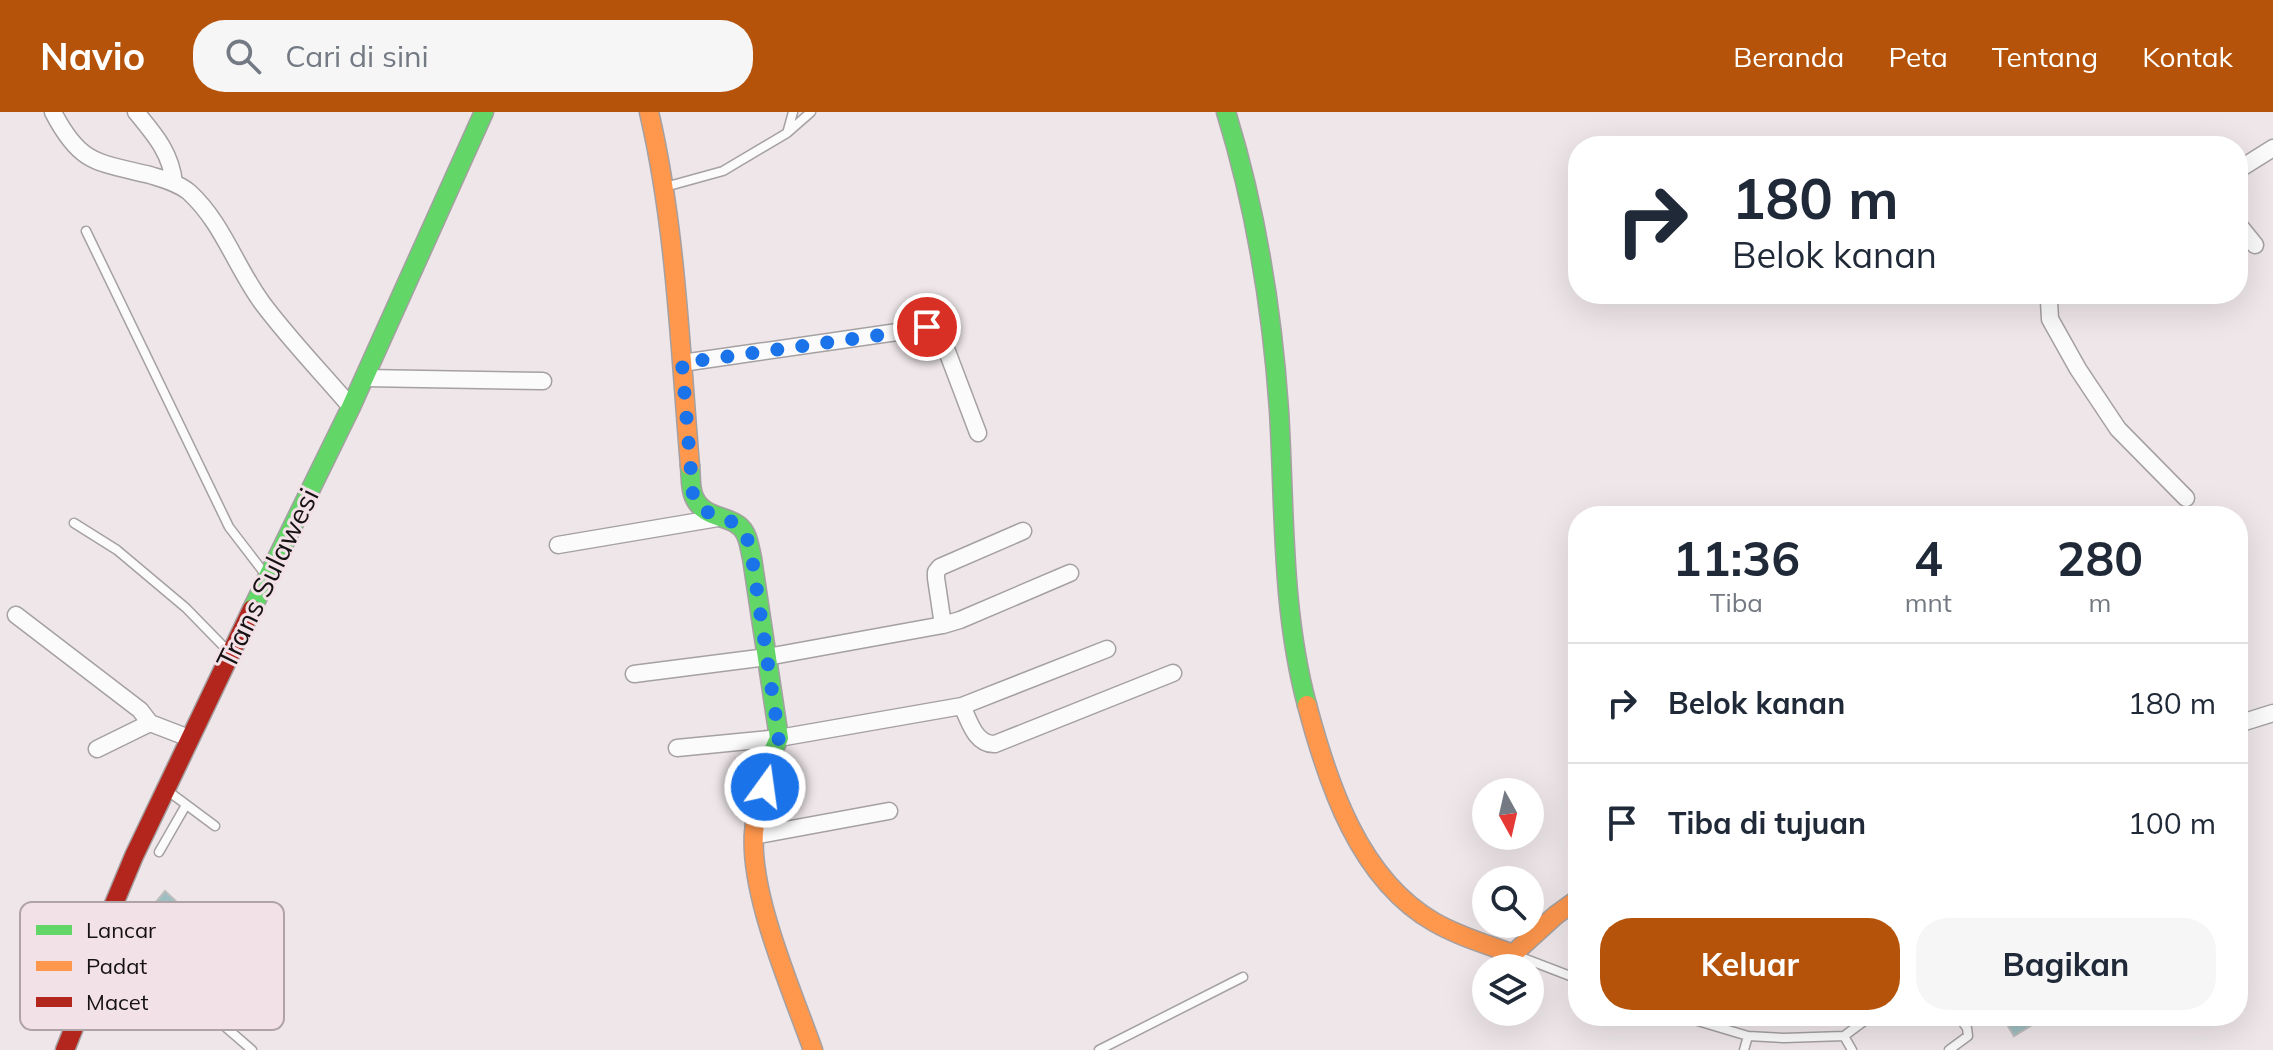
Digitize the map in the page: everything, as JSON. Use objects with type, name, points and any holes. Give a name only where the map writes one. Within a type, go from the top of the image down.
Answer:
[{"type":"main road","name":"Trans Sulawesi","points":[[115,902],[165,788],[351,407],[484,112]]},
{"type":"main road","points":[[649,112],[653,120],[669,226],[693,496],[704,512],[731,521],[745,533],[752,558],[779,738],[770,758],[753,836],[760,893],[813,1050]]},
{"type":"main road","points":[[1226,112],[1258,235],[1277,386],[1290,627],[1323,763],[1366,853],[1390,886],[1425,916],[1453,931],[1513,954],[1568,906]]},
{"type":"main road","name":"Trans Sulawesi","points":[[65,1050],[73,1030]]},
{"type":"street","points":[[53,112],[66,138],[98,163],[164,179],[186,189],[207,211],[226,239],[242,273],[263,305],[351,407]]},
{"type":"street","points":[[136,112],[167,152],[174,183]]},
{"type":"street","points":[[2248,164],[2273,148]]},
{"type":"street","points":[[2248,236],[2255,245]]},
{"type":"street","points":[[2049,304],[2050,319],[2078,369],[2118,429],[2186,498]]},
{"type":"street","points":[[682,363],[936,328],[978,433]]},
{"type":"street","points":[[364,378],[543,381]]},
{"type":"street","points":[[558,545],[720,518]]},
{"type":"street","points":[[943,625],[936,578],[940,567],[1023,531]]},
{"type":"street","points":[[634,674],[767,657],[943,625],[1070,573]]},
{"type":"street","points":[[16,615],[140,710],[150,723],[189,738]]},
{"type":"street","points":[[677,748],[779,738],[962,706],[1107,649]]},
{"type":"street","points":[[962,706],[976,735],[985,743],[995,744],[1173,673]]},
{"type":"street","points":[[2248,721],[2273,713]]},
{"type":"street","points":[[97,749],[150,723]]},
{"type":"street","points":[[753,836],[889,811]]},
{"type":"lane","points":[[787,133],[793,112]]},
{"type":"lane","points":[[663,187],[723,171],[787,133],[811,112]]},
{"type":"lane","points":[[86,231],[229,527],[267,577]]},
{"type":"lane","points":[[74,523],[117,550],[186,608],[230,653]]},
{"type":"lane","points":[[165,788],[215,826]]},
{"type":"lane","points":[[159,852],[186,805]]},
{"type":"lane","points":[[1544,966],[1568,975]]},
{"type":"lane","points":[[1099,1050],[1110,1048],[1243,977]]},
{"type":"lane","points":[[1721,1026],[1748,1036],[1808,1038],[1844,1036],[1858,1026]]},
{"type":"lane","points":[[1949,1050],[1968,1036],[1966,1026]]},
{"type":"lane","points":[[229,1030],[252,1050]]},
{"type":"lane","points":[[1744,1050],[1748,1036]]},
{"type":"lane","points":[[1844,1036],[1852,1050]]},
{"type":"building","points":[[165,891],[177,902],[156,902]]},
{"type":"building","points":[[2008,1026],[2030,1026],[2014,1036]]},
{"type":"traffic: fast","points":[[252,609],[351,407],[484,112]]},
{"type":"traffic: fast","points":[[1226,112],[1246,185],[1267,297],[1279,410],[1288,595],[1307,705]]},
{"type":"traffic: fast","points":[[690,466],[692,490],[699,505],[740,527],[752,558],[779,738],[770,758],[755,824]]},
{"type":"traffic: slow","points":[[649,112],[671,243],[690,466]]},
{"type":"traffic: slow","points":[[1307,705],[1325,766],[1350,827],[1385,881],[1408,904],[1443,927],[1513,954],[1568,906]]},
{"type":"traffic: slow","points":[[755,824],[754,849],[763,907],[813,1050]]},
{"type":"traffic: jam","points":[[115,902],[252,609]]},
{"type":"traffic: jam","points":[[65,1050],[73,1030]]},
{"type":"route","points":[[765,787],[770,758],[779,738],[752,558],[745,533],[740,527],[704,512],[693,496],[682,363],[927,327]]}]
